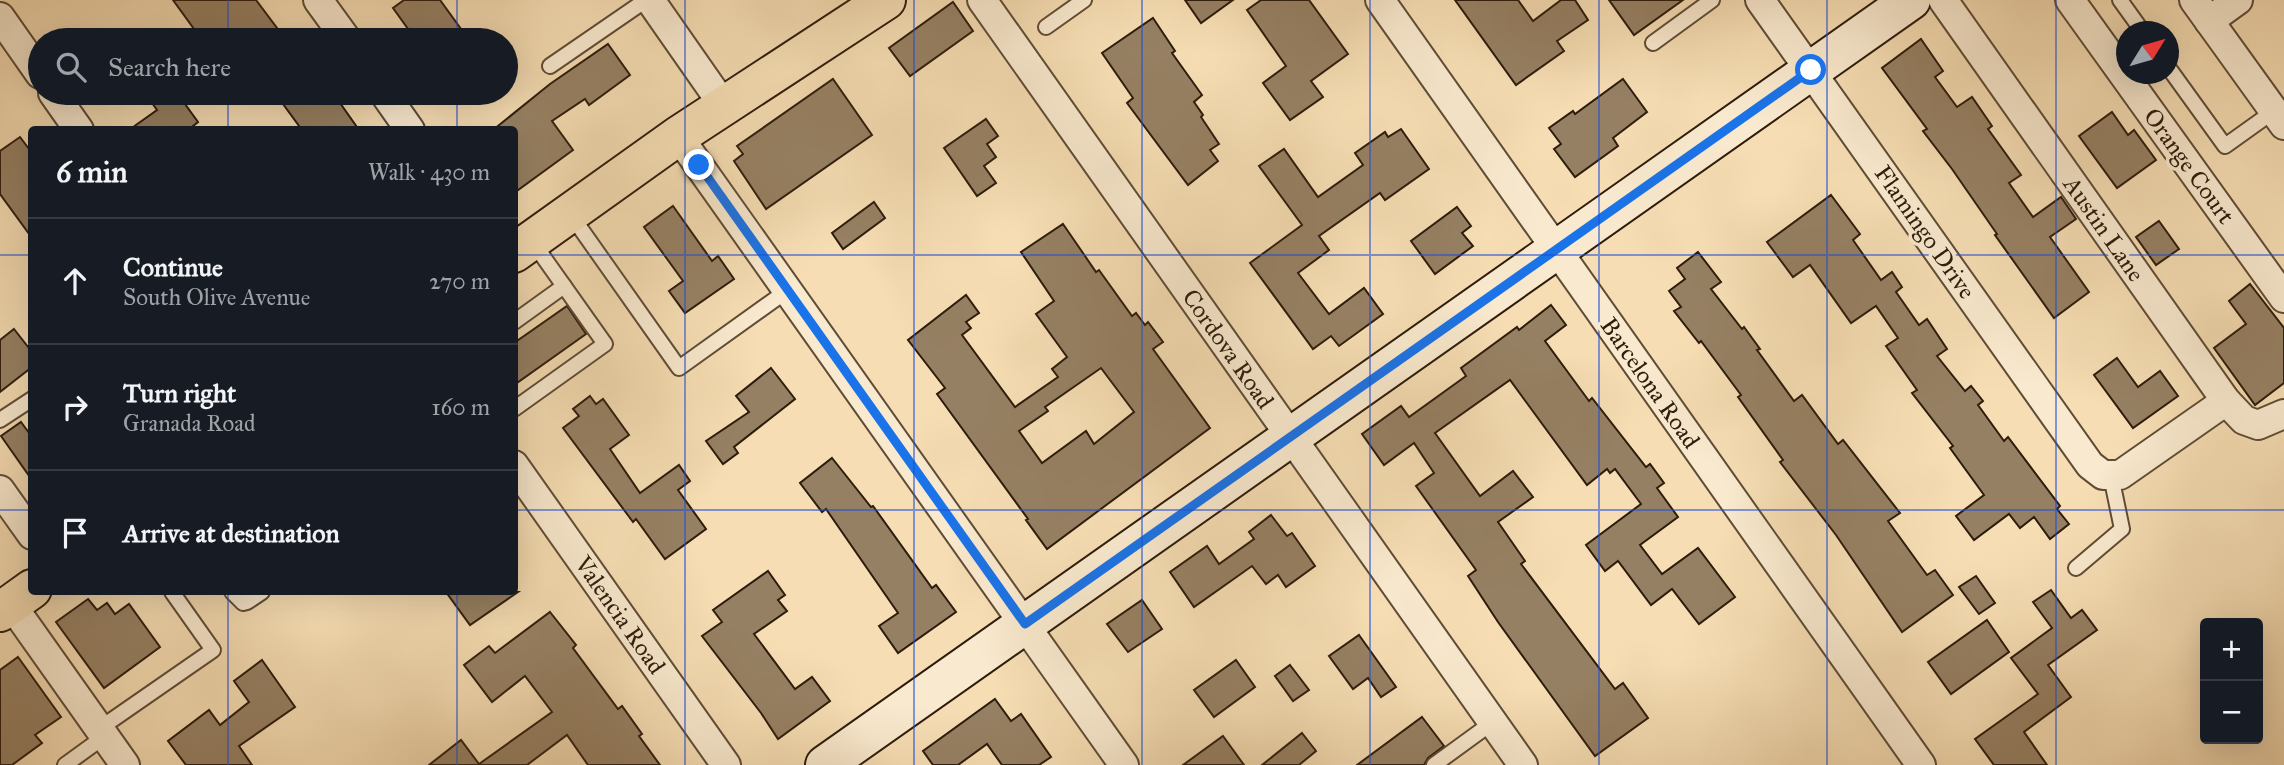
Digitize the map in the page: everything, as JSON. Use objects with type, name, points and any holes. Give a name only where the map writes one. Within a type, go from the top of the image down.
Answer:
[{"type":"main road","points":[[523,246],[678,136],[886,0]]},
{"type":"street","points":[[318,0],[338,28]]},
{"type":"street","points":[[648,0],[724,106]]},
{"type":"street","name":"Cordova Road","points":[[982,0],[1523,765]]},
{"type":"street","name":"Barcelona Road","points":[[1380,0],[1921,765]]},
{"type":"street","name":"Flamingo Drive","points":[[1760,0],[2100,470]]},
{"type":"street","points":[[825,765],[1911,0]]},
{"type":"street","name":"Austin Lane","points":[[1943,0],[2226,401],[2244,420],[2258,425],[2279,423]]},
{"type":"street","name":"Orange Court","points":[[2070,0],[2284,298]]},
{"type":"street","points":[[2238,0],[2202,10],[2279,118]]},
{"type":"street","points":[[0,17],[28,57]]},
{"type":"street","points":[[61,105],[76,126]]},
{"type":"street","points":[[392,105],[407,126]]},
{"type":"street","points":[[678,136],[1124,765]]},
{"type":"street","points":[[2100,470],[2120,475],[2226,401]]},
{"type":"street","name":"Valencia Road","points":[[518,471],[726,765]]},
{"type":"street","points":[[0,490],[28,529]]},
{"type":"street","points":[[11,598],[125,765]]},
{"type":"lane","points":[[550,66],[648,0]]},
{"type":"lane","points":[[1046,27],[1084,0]]},
{"type":"lane","points":[[1653,43],[1712,0]]},
{"type":"lane","points":[[2120,0],[2135,21]]},
{"type":"lane","points":[[2179,82],[2225,146],[2279,118]]},
{"type":"lane","points":[[570,214],[679,368],[788,290]]},
{"type":"lane","points":[[518,403],[605,345],[564,286],[523,246]]},
{"type":"lane","points":[[518,319],[564,286]]},
{"type":"lane","points":[[0,420],[28,402]]},
{"type":"lane","points":[[2076,568],[2122,529],[2100,470]]},
{"type":"lane","points":[[65,765],[102,732],[213,650],[174,595]]},
{"type":"lane","points":[[235,595],[243,603],[258,595]]},
{"type":"lane","points":[[1434,765],[1493,722]]},
{"type":"building","points":[[173,0],[256,0],[277,28],[193,28]]},
{"type":"building","points":[[404,0],[440,0],[460,28],[407,28],[393,8]]},
{"type":"building","points":[[1185,0],[1233,0],[1201,23]]},
{"type":"building","points":[[1261,0],[1309,0],[1348,54],[1311,81],[1323,97],[1290,120],[1263,83],[1286,66],[1247,10]]},
{"type":"building","points":[[1455,0],[1518,0],[1533,21],[1561,0],[1575,0],[1588,20],[1557,41],[1564,51],[1516,85]]},
{"type":"building","points":[[1609,0],[1683,0],[1634,35]]},
{"type":"building","points":[[953,2],[973,31],[910,76],[889,48]]},
{"type":"building","points":[[1153,18],[1175,51],[1172,53],[1202,95],[1194,102],[1219,144],[1210,150],[1218,161],[1188,185],[1127,103],[1133,98],[1102,53]]},
{"type":"building","points":[[1921,39],[1943,71],[1935,77],[1957,107],[1972,97],[1992,126],[1988,129],[2021,175],[2009,183],[2033,217],[2061,197],[2076,219],[2050,237],[2089,292],[2054,318],[1923,131],[1927,129],[1882,68]]},
{"type":"building","points":[[608,44],[630,75],[589,105],[585,99],[552,121],[573,150],[518,190],[518,126],[498,126],[550,84]]},
{"type":"building","points":[[833,79],[872,135],[766,209],[734,161],[743,154],[737,146]]},
{"type":"building","points":[[1623,79],[1647,112],[1613,138],[1618,146],[1575,177],[1554,149],[1561,144],[1549,128],[1573,111],[1575,114]]},
{"type":"building","points":[[153,105],[186,105],[198,122],[193,126],[135,126],[157,110]]},
{"type":"building","points":[[284,105],[341,105],[356,126],[299,126]]},
{"type":"building","points":[[2112,112],[2128,135],[2134,130],[2156,160],[2117,188],[2079,136]]},
{"type":"building","points":[[986,119],[998,136],[987,144],[996,157],[984,166],[996,183],[977,196],[944,148]]},
{"type":"building","points":[[1401,129],[1429,169],[1385,200],[1380,193],[1319,236],[1329,250],[1298,273],[1329,314],[1364,288],[1383,314],[1339,346],[1331,336],[1313,349],[1250,263],[1302,225],[1259,166],[1284,149],[1318,197],[1363,165],[1355,153],[1385,132],[1388,137]]},
{"type":"building","points":[[20,137],[28,148],[28,232],[0,194],[0,151]]},
{"type":"building","points":[[1831,195],[1860,234],[1853,240],[1881,280],[1892,272],[1902,287],[1896,292],[1919,325],[1927,319],[1947,349],[1937,356],[1965,391],[1971,386],[1983,401],[1978,405],[2004,441],[2008,437],[2060,506],[2057,509],[2069,524],[2050,539],[2034,517],[2020,528],[2009,514],[1974,540],[1956,516],[1984,495],[1950,448],[1953,446],[1912,393],[1917,390],[1886,346],[1898,338],[1876,306],[1851,323],[1810,265],[1793,277],[1767,242]]},
{"type":"building","points":[[874,202],[885,218],[843,249],[832,233]]},
{"type":"building","points":[[673,206],[712,261],[718,256],[734,279],[685,313],[669,291],[683,281],[644,227]]},
{"type":"building","points":[[1457,207],[1471,226],[1462,233],[1473,246],[1435,274],[1411,241]]},
{"type":"building","points":[[2159,221],[2179,249],[2156,265],[2136,237]]},
{"type":"building","points":[[1063,224],[1096,272],[1099,270],[1132,316],[1136,313],[1145,325],[1148,322],[1163,342],[1153,349],[1210,428],[1047,549],[937,394],[945,388],[908,340],[966,295],[979,313],[966,322],[971,328],[962,335],[1015,407],[1058,377],[1052,369],[1067,357],[1036,314],[1054,301],[1021,252]],"holes":[[[1101,368],[1134,412],[1094,444],[1086,431],[1042,463],[1019,431],[1048,411],[1045,407]]]},
{"type":"building","points":[[1698,252],[1721,282],[1711,289],[1742,329],[1744,327],[1760,349],[1757,350],[1794,401],[1802,395],[1838,444],[1843,440],[1900,513],[1888,521],[1927,575],[1935,570],[1953,595],[1902,632],[1836,535],[1780,462],[1783,460],[1738,397],[1741,395],[1701,341],[1699,343],[1674,311],[1681,307],[1669,291],[1685,279],[1677,268]]},
{"type":"building","points":[[2250,284],[2284,328],[2284,383],[2255,405],[2214,348],[2246,324],[2229,301]]},
{"type":"building","points":[[1551,305],[1566,325],[1545,341],[1589,401],[1592,398],[1646,467],[1650,464],[1664,483],[1657,488],[1678,517],[1640,545],[1662,574],[1698,548],[1735,597],[1699,624],[1672,589],[1651,605],[1618,561],[1605,571],[1586,545],[1641,504],[1615,469],[1610,473],[1607,469],[1587,485],[1510,380],[1435,433],[1480,496],[1513,471],[1533,497],[1498,522],[1525,561],[1521,564],[1615,689],[1623,683],[1648,718],[1595,756],[1468,576],[1476,570],[1416,486],[1434,473],[1414,443],[1384,465],[1362,434],[1401,406],[1409,417],[1466,376],[1461,368],[1517,327],[1519,330]]},
{"type":"building","points":[[567,306],[586,334],[518,382],[518,340]]},
{"type":"building","points":[[14,329],[28,347],[28,370],[0,392],[0,340]]},
{"type":"building","points":[[2117,358],[2138,387],[2160,371],[2178,396],[2133,428],[2094,375]]},
{"type":"building","points":[[771,368],[795,399],[734,447],[738,453],[723,464],[706,441],[749,412],[736,396]]},
{"type":"building","points":[[590,396],[596,404],[603,399],[629,435],[610,449],[640,493],[679,465],[690,481],[678,490],[706,529],[665,559],[636,519],[633,522],[563,428],[579,416],[573,409]]},
{"type":"building","points":[[21,422],[28,432],[28,474],[1,436]]},
{"type":"building","points":[[832,458],[871,507],[873,506],[932,588],[936,585],[956,612],[898,653],[879,626],[898,613],[826,509],[822,512],[800,483]]},
{"type":"building","points":[[1271,515],[1287,536],[1292,533],[1315,566],[1286,587],[1278,575],[1266,584],[1252,566],[1194,607],[1170,572],[1207,546],[1219,564],[1254,539],[1249,532]]},
{"type":"building","points":[[768,571],[785,595],[778,600],[787,611],[754,634],[795,689],[812,677],[830,701],[778,739],[702,636],[722,622],[713,610]]},
{"type":"building","points":[[1976,576],[1995,603],[1979,614],[1959,587]]},
{"type":"building","points":[[2051,590],[2071,618],[2082,610],[2097,630],[2048,665],[2071,697],[2024,732],[2047,765],[1994,765],[1975,739],[2038,694],[2011,658],[2052,628],[2033,602]]},
{"type":"building","points":[[448,595],[514,595],[470,625]]},
{"type":"building","points":[[88,599],[97,610],[107,603],[115,614],[129,604],[160,647],[104,688],[56,622]]},
{"type":"building","points":[[1142,600],[1162,629],[1128,652],[1107,624]]},
{"type":"building","points":[[550,612],[576,645],[573,648],[618,709],[622,706],[660,765],[588,765],[567,735],[527,765],[429,765],[461,740],[479,764],[552,712],[525,676],[492,702],[464,665],[489,646],[495,653]]},
{"type":"building","points":[[1987,620],[2009,652],[1951,694],[1928,662]]},
{"type":"building","points":[[1359,635],[1396,687],[1381,697],[1368,678],[1353,689],[1329,656]]},
{"type":"building","points":[[18,657],[61,717],[35,735],[42,743],[12,765],[0,765],[0,670]]},
{"type":"building","points":[[262,660],[295,707],[239,746],[252,765],[186,765],[168,741],[209,710],[220,725],[249,702],[234,681]]},
{"type":"building","points":[[1236,660],[1255,687],[1214,717],[1194,690]]},
{"type":"building","points":[[1290,665],[1309,690],[1293,701],[1275,676]]},
{"type":"building","points":[[995,699],[1011,721],[1021,714],[1051,757],[1039,765],[1002,765],[987,744],[958,765],[933,765],[923,751]]},
{"type":"building","points":[[1422,717],[1444,746],[1428,758],[1424,765],[1357,765]]},
{"type":"building","points":[[1302,733],[1316,751],[1299,765],[1262,765]]},
{"type":"building","points":[[1223,736],[1244,765],[1183,765]]},
{"type":"route","points":[[699,165],[1025,624],[1811,70]]}]
